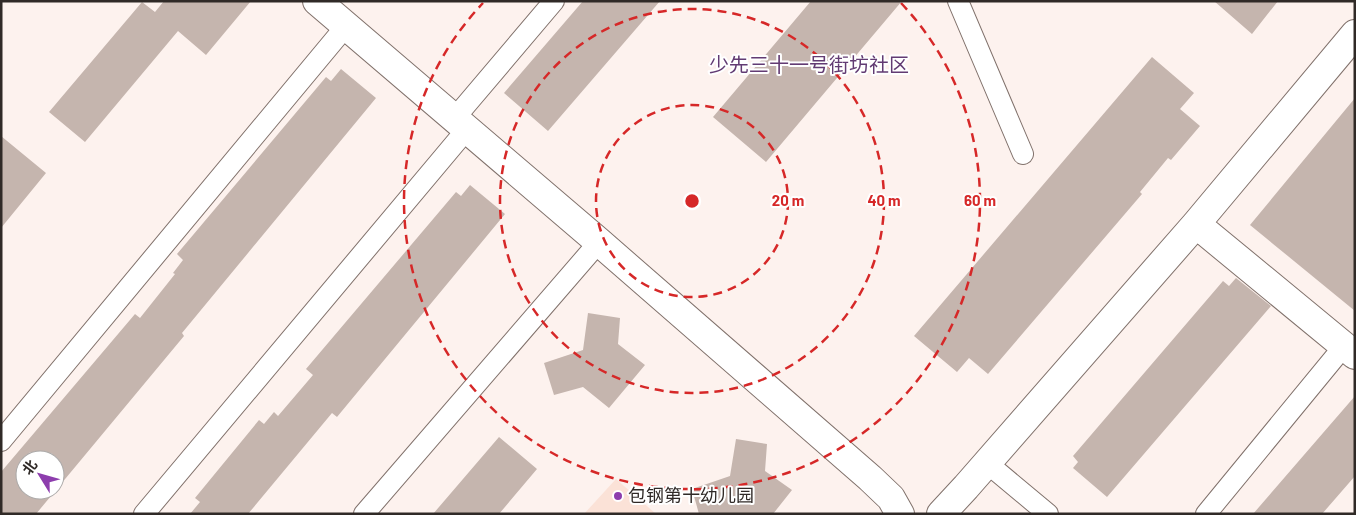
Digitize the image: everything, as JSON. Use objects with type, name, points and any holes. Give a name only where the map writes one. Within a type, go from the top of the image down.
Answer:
[{"type":"street","points":[[319,2],[870,478],[891,498],[900,514]]},
{"type":"street","points":[[941,514],[1196,224],[1355,34]]},
{"type":"street","points":[[1196,224],[1349,350]]},
{"type":"lane","points":[[144,514],[461,124],[554,1]]},
{"type":"lane","points":[[958,1],[1023,154]]},
{"type":"lane","points":[[1,441],[346,26]]},
{"type":"lane","points":[[364,514],[599,242]]},
{"type":"lane","points":[[1206,514],[1349,350]]},
{"type":"lane","points":[[987,463],[1048,514]]},
{"type":"shaded area","name":"包钢第十幼儿园","points":[[616,479],[656,514],[584,514]]},
{"type":"building","points":[[164,1],[251,1],[206,55],[178,31],[85,142],[49,112],[142,2],[155,12]]},
{"type":"building","points":[[583,1],[660,1],[548,131],[504,93]]},
{"type":"building","points":[[811,1],[902,1],[766,162],[713,117]]},
{"type":"building","points":[[1214,1],[1278,1],[1252,34]]},
{"type":"building","points":[[1152,57],[1194,93],[1180,109],[1200,126],[1171,160],[1168,158],[1140,192],[1142,194],[988,374],[969,358],[957,372],[914,336]]},
{"type":"building","points":[[341,69],[376,98],[182,333],[184,336],[65,479],[65,450],[20,450],[135,314],[140,318],[175,274],[173,273],[183,260],[177,254],[326,77],[331,81]]},
{"type":"building","points":[[1355,98],[1355,311],[1250,225]]},
{"type":"building","points":[[1,136],[46,173],[1,228]]},
{"type":"building","points":[[470,185],[505,214],[337,417],[332,413],[248,514],[190,514],[200,502],[195,498],[259,420],[264,424],[274,412],[278,416],[313,375],[306,369],[456,192],[461,196]]},
{"type":"building","points":[[1236,278],[1271,306],[1107,497],[1073,468],[1078,462],[1073,456],[1223,281],[1229,286]]},
{"type":"building","points":[[588,313],[620,318],[618,344],[645,365],[609,408],[583,387],[554,395],[544,363],[583,350]]},
{"type":"building","points":[[1355,396],[1355,476],[1322,514],[1253,514]]},
{"type":"building","points":[[499,437],[537,469],[499,514],[433,514]]},
{"type":"building","points":[[736,439],[767,444],[765,471],[792,490],[773,514],[699,514],[692,489],[730,476]]},
{"type":"building","points":[[15,455],[15,500],[48,500],[36,514],[1,514],[1,472]]},
{"type":"place","name":"包钢第十幼儿园","points":[[618,496]]},
{"type":"district","name":"少先三十一号街坊社区","points":[[809,65]]}]
